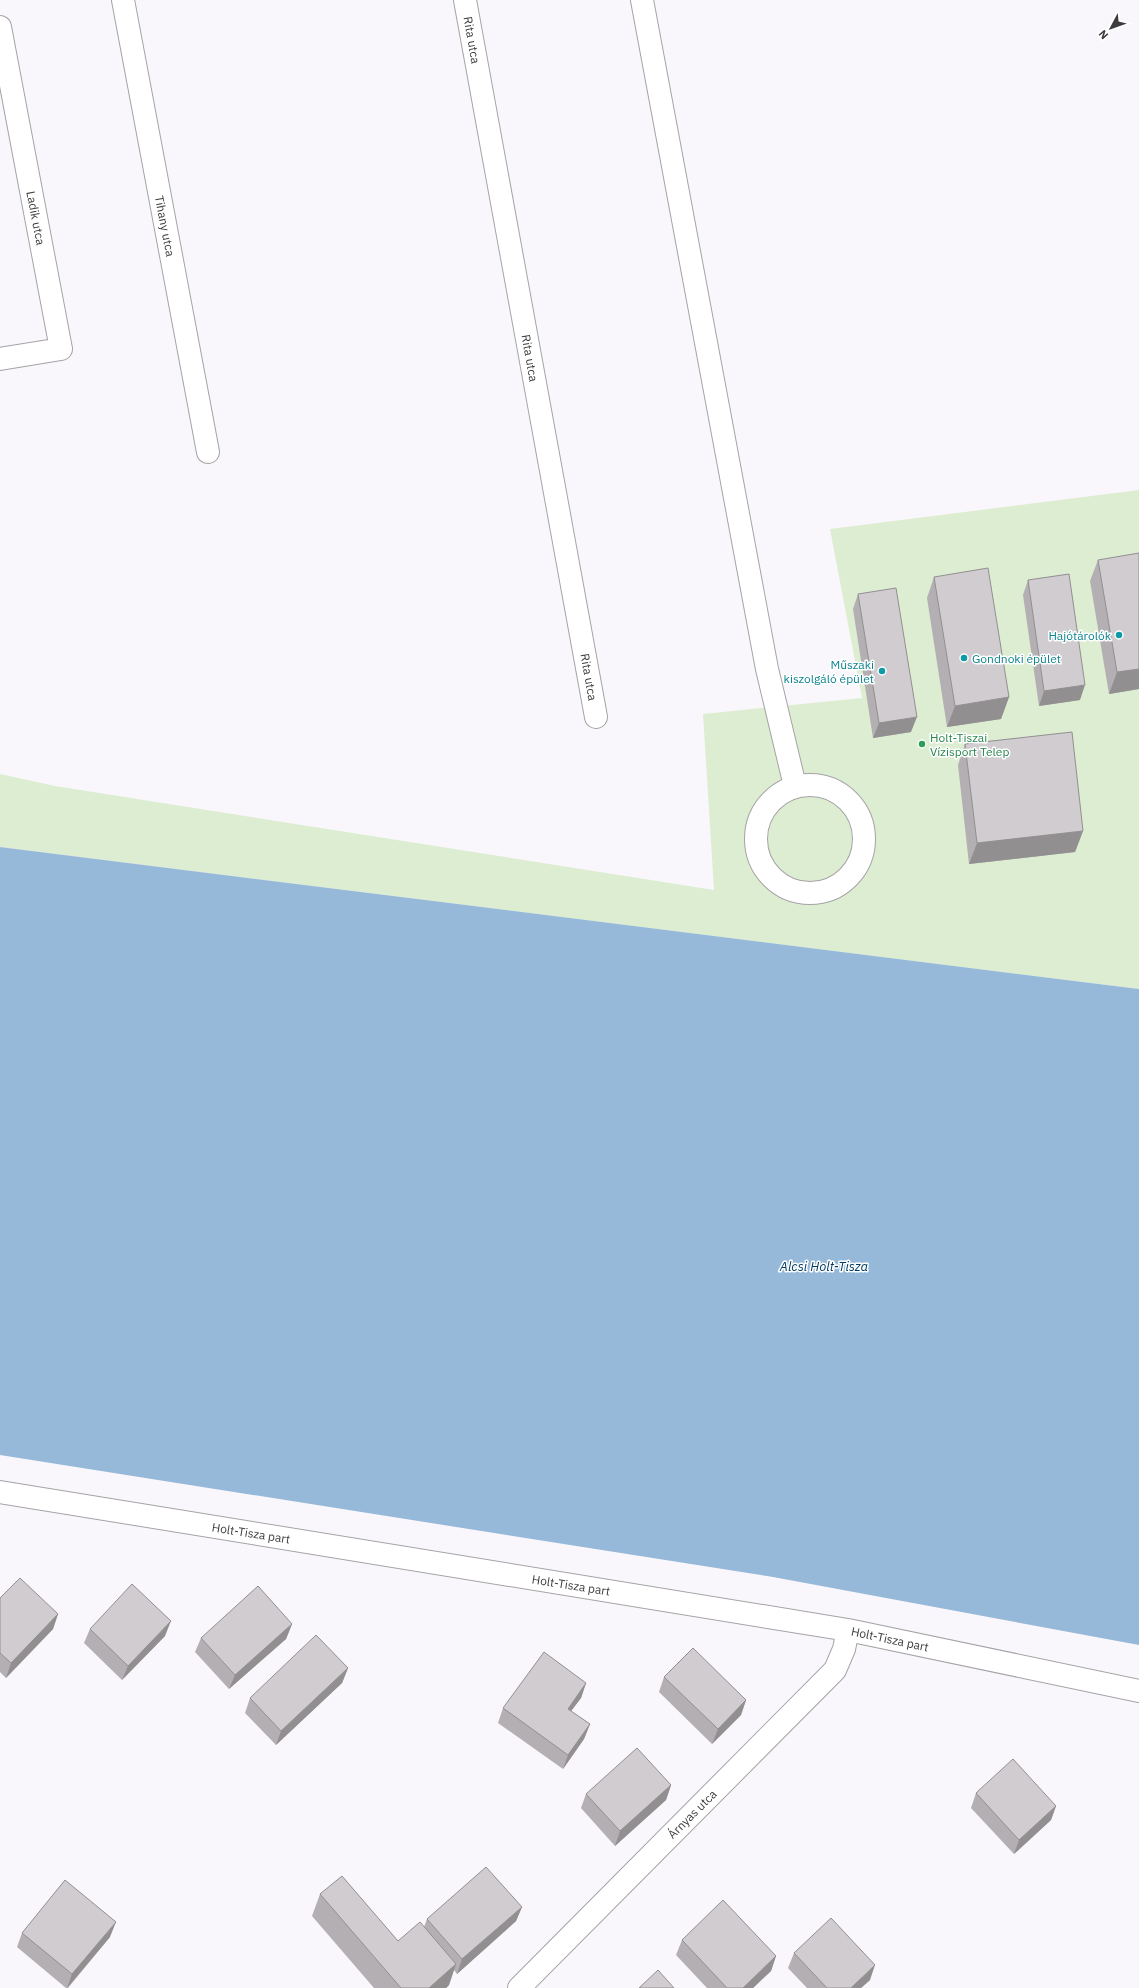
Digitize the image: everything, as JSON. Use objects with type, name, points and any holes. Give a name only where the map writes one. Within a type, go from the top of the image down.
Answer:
[{"type":"street","name":"Tihany utca","points":[[123,0],[208,452]]},
{"type":"street","name":"Rita utca","points":[[465,0],[596,717]]},
{"type":"street","points":[[642,0],[766,669],[795,786]]},
{"type":"street","name":"Ladik utca","points":[[0,27],[61,349],[0,359]]},
{"type":"street","points":[[812,784],[838,791],[851,802],[864,827],[865,846],[859,865],[845,882],[829,891],[812,894],[794,892],[776,882],[762,866],[755,842],[760,815],[774,797],[795,786],[812,784]]},
{"type":"street","name":"Holt-Tisza part","points":[[0,1492],[848,1630],[1139,1691]]},
{"type":"street","name":"Árnyas utca","points":[[520,1988],[835,1670],[844,1649],[848,1630]]},
{"type":"green space","name":"Holt-Tiszai Vízisport Telep","points":[[1139,490],[1139,989],[0,847],[0,774],[55,786],[714,890],[703,714],[862,698],[830,529]]},
{"type":"water","name":"Alcsi Holt-Tisza","points":[[0,847],[1139,989],[1139,1645],[773,1577],[0,1455]]},
{"type":"building","name":"Hajótárolók","points":[[1139,553],[1139,669],[1117,672],[1098,560]]},
{"type":"building","name":"Gondnoki épület","points":[[988,568],[1009,697],[955,706],[934,577]]},
{"type":"building","points":[[1069,574],[1085,685],[1044,691],[1028,580]]},
{"type":"building","name":"Műszaki kiszolgáló épület","points":[[896,588],[917,717],[879,723],[858,594]]},
{"type":"building","points":[[1072,732],[1083,831],[977,843],[965,744]]},
{"type":"building","points":[[20,1578],[58,1614],[11,1663],[0,1653],[0,1598]]},
{"type":"building","points":[[132,1584],[171,1621],[128,1666],[90,1629]]},
{"type":"building","points":[[258,1586],[292,1624],[235,1675],[201,1638]]},
{"type":"building","points":[[316,1635],[348,1668],[281,1731],[250,1698]]},
{"type":"building","points":[[693,1648],[746,1700],[718,1729],[664,1677]]},
{"type":"building","points":[[544,1652],[586,1683],[568,1709],[590,1724],[568,1755],[503,1708]]},
{"type":"building","points":[[637,1748],[671,1785],[620,1831],[586,1794]]},
{"type":"building","points":[[1013,1759],[1056,1806],[1019,1840],[976,1793]]},
{"type":"building","points":[[486,1867],[522,1907],[462,1959],[427,1919]]},
{"type":"building","points":[[342,1876],[398,1941],[420,1922],[456,1964],[429,1988],[401,1988],[320,1894]]},
{"type":"building","points":[[65,1880],[116,1922],[72,1974],[22,1933]]},
{"type":"building","points":[[723,1900],[776,1956],[743,1988],[727,1988],[682,1940]]},
{"type":"building","points":[[831,1918],[875,1965],[851,1988],[827,1988],[794,1953]]},
{"type":"building","points":[[658,1970],[674,1988],[639,1988]]},
{"type":"place","name":"Hajótárolók","points":[[1119,635]]},
{"type":"place","name":"Gondnoki épület","points":[[964,658]]},
{"type":"place","name":"Műszaki kiszolgáló épület","points":[[882,671]]},
{"type":"place","name":"Holt-Tiszai Vízisport Telep","points":[[922,744]]}]
